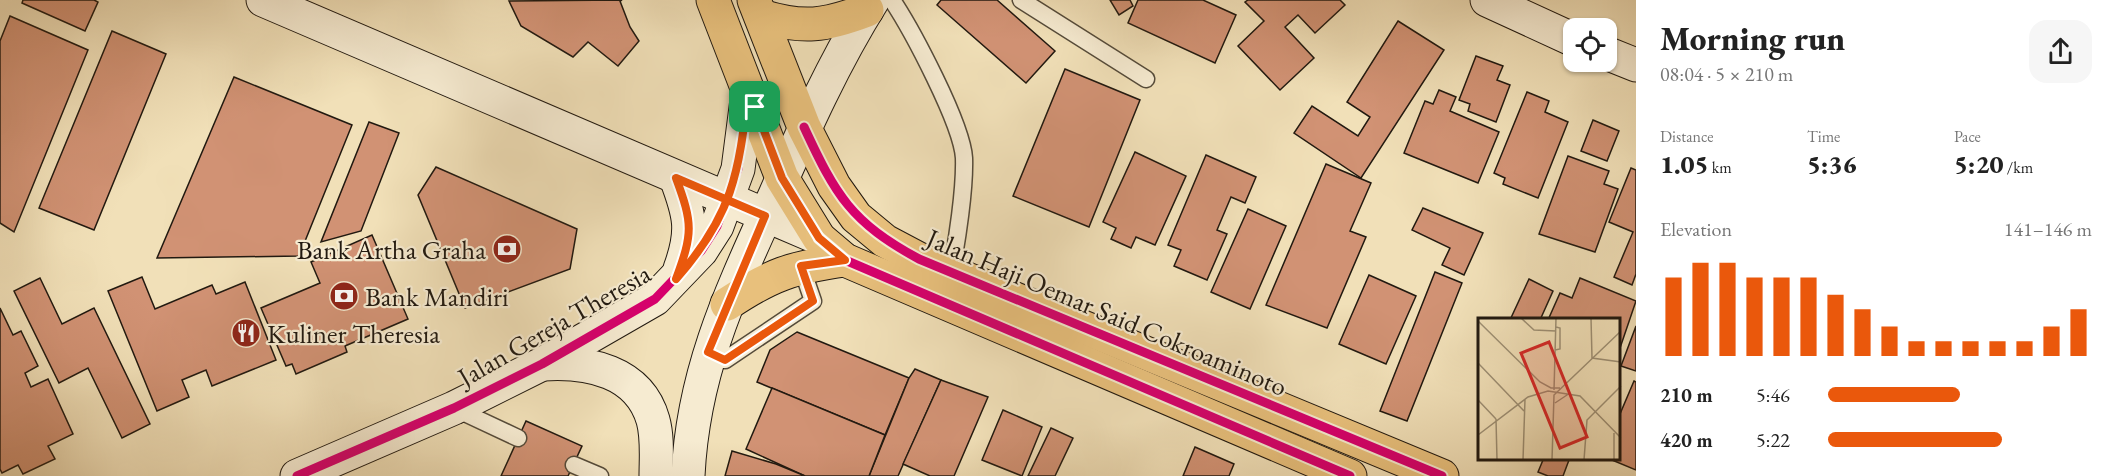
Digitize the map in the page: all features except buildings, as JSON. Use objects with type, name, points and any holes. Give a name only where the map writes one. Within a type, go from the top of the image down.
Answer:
[{"type":"main road","name":"Jalan Haji Oemar Said Cokroaminoto","points":[[713,0],[782,178],[819,238],[845,260],[1350,476]]},
{"type":"main road","points":[[757,8],[790,25],[812,25],[835,22],[877,3]]},
{"type":"main road","name":"Jalan Haji Oemar Said Cokroaminoto","points":[[757,8],[804,127],[834,186],[856,217],[885,241],[951,272],[1442,476]]},
{"type":"main road","points":[[727,304],[764,280],[801,266],[845,260]]},
{"type":"street","name":"Jalan Haji Oemar Said Cokroaminoto","points":[[263,0],[819,238]]},
{"type":"street","points":[[1487,0],[1563,35]]},
{"type":"street","points":[[688,476],[689,442],[708,352],[727,304],[804,127],[877,3]]},
{"type":"street","points":[[1617,57],[1636,65]]},
{"type":"street","name":"Jalan Gereja Theresia","points":[[297,476],[454,408],[542,364],[655,299],[701,250],[717,226],[742,146],[748,92]]},
{"type":"street","points":[[676,178],[688,211],[690,228],[688,246],[676,279]]},
{"type":"street","points":[[542,364],[572,362],[601,367],[627,383],[646,402],[653,421],[656,476]]},
{"type":"lane","points":[[1021,0],[1146,79]]},
{"type":"lane","points":[[877,3],[909,25],[950,113],[964,156],[951,272]]},
{"type":"lane","points":[[708,352],[725,360],[813,301],[801,266]]},
{"type":"lane","points":[[454,408],[518,438]]},
{"type":"lane","points":[[574,465],[600,476]]},
{"type":"cycle path","points":[[297,476],[454,408],[542,364],[655,299],[701,251],[717,226],[738,169],[748,92]]},
{"type":"cycle path","points":[[804,127],[826,172],[848,205],[877,232],[919,259],[1442,476]]},
{"type":"cycle path","points":[[819,238],[845,260],[1350,476]]},
{"type":"place","name":"Bank Artha Graha","points":[[507,249]]},
{"type":"place","name":"Bank Mandiri","points":[[344,296]]},
{"type":"place","name":"Kuliner Theresia","points":[[246,333]]},
{"type":"route","points":[[755,107],[748,92],[738,169],[727,200],[717,226],[701,250],[676,279],[688,246],[690,228],[688,211],[676,178],[727,200],[765,216],[708,352],[725,360],[813,301],[801,266],[845,260],[819,238],[782,178],[755,107]]}]
